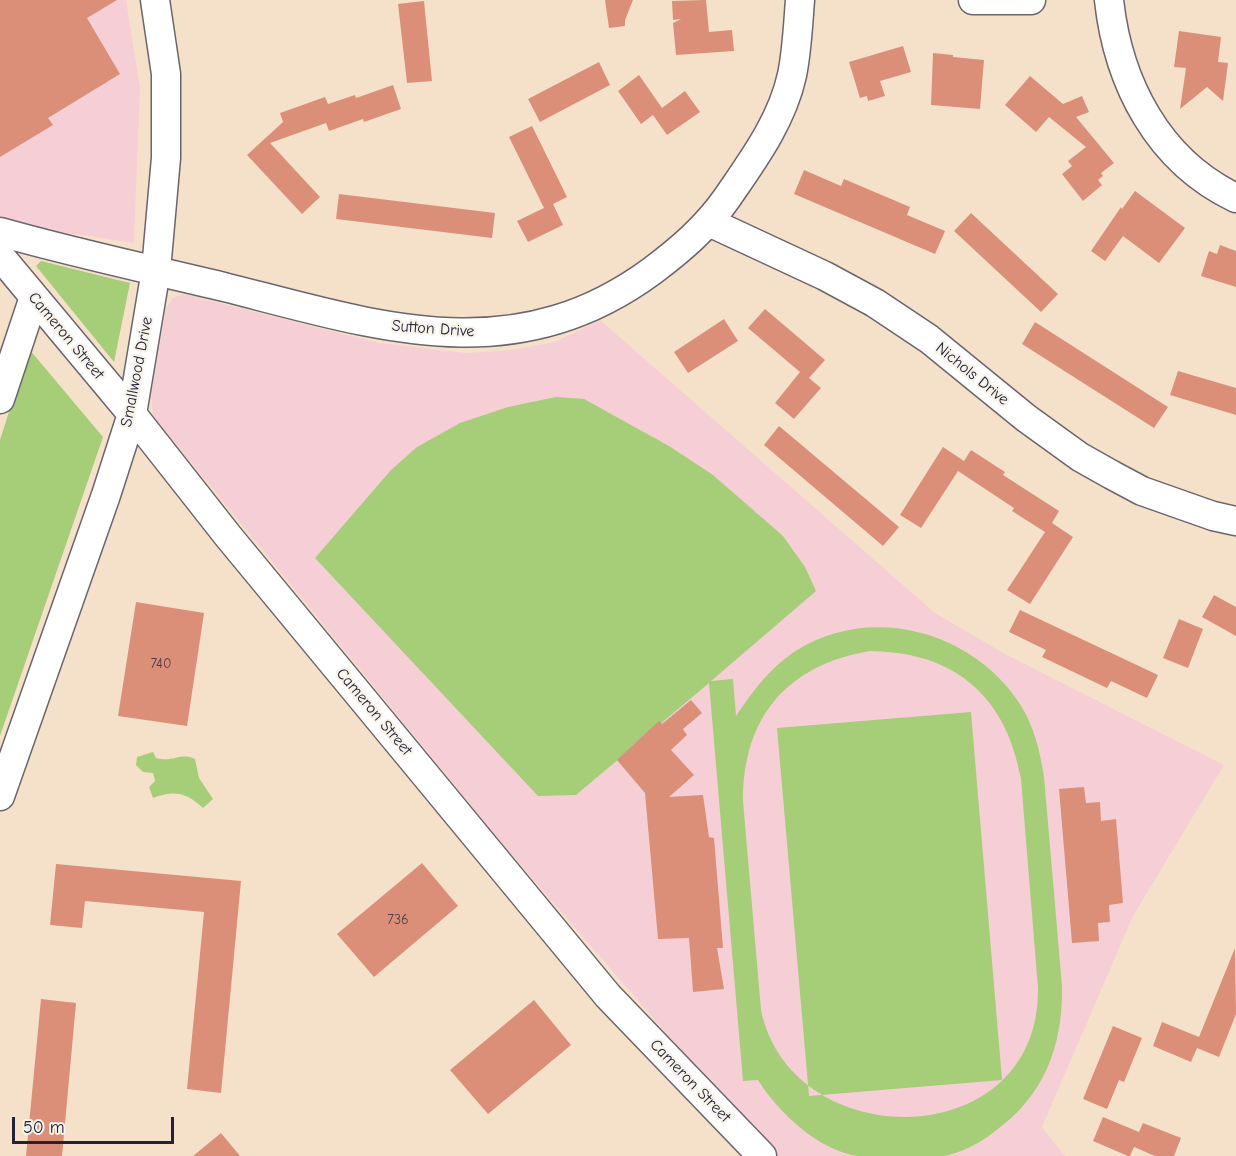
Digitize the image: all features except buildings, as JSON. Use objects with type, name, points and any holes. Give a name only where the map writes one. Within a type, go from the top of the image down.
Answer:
[{"type":"street","name":"Smallwood Drive","points":[[0,796],[106,495],[132,414],[156,270],[163,198],[167,120],[166,74],[154,0]]},
{"type":"street","name":"Sutton Drive","points":[[0,232],[48,246],[156,270],[356,320],[410,330],[451,333],[494,332],[535,326],[612,296],[636,282],[670,257],[709,222],[749,166],[781,107],[792,75],[800,0]]},
{"type":"street","points":[[973,0],[1031,0]]},
{"type":"street","points":[[1109,0],[1119,52],[1130,86],[1147,121],[1162,141],[1181,160],[1223,192],[1236,198]]},
{"type":"street","name":"Nichols Drive","points":[[709,222],[825,276],[875,303],[929,339],[1080,457],[1112,476],[1142,491],[1214,516],[1236,521]]},
{"type":"street","name":"Cameron Street","points":[[0,256],[608,996],[762,1156]]},
{"type":"street","points":[[0,399],[34,297]]},
{"type":"shaded area","points":[[0,0],[126,0],[140,88],[134,243],[21,226],[0,216]]},
{"type":"shaded area","points":[[184,294],[379,343],[466,353],[511,350],[555,342],[600,320],[935,613],[1007,655],[1224,765],[1133,916],[1042,1127],[1065,1156],[738,1156],[763,1135],[692,1063],[505,847],[153,416],[151,396],[166,309],[173,298]]},
{"type":"green space","points":[[41,261],[130,283],[114,362],[36,266]]},
{"type":"green space","points":[[29,349],[103,437],[0,736],[0,440]]},
{"type":"green space","points":[[556,397],[584,399],[669,446],[713,475],[783,536],[805,567],[816,591],[711,681],[733,679],[736,716],[762,681],[794,652],[823,637],[854,629],[886,627],[917,632],[947,642],[975,658],[1000,679],[1020,704],[1036,739],[1044,777],[1062,986],[1061,1008],[1054,1050],[1038,1086],[1011,1118],[983,1140],[964,1150],[944,1156],[857,1156],[828,1146],[800,1128],[776,1105],[758,1080],[743,1081],[709,683],[576,795],[538,796],[315,558],[391,470],[417,447],[460,423],[508,407]],"holes":[[[870,651],[900,653],[927,660],[951,670],[971,684],[989,702],[1003,724],[1014,749],[1021,779],[1038,988],[1028,1043],[1000,1083],[959,1107],[912,1117],[862,1111],[817,1092],[782,1058],[761,1010],[743,801],[745,771],[751,744],[761,720],[775,700],[793,682],[841,658]]]},
{"type":"green space","points":[[971,712],[1002,1080],[809,1096],[777,728]]},
{"type":"green space","points":[[153,752],[156,758],[162,759],[189,757],[195,759],[199,778],[213,799],[203,808],[180,794],[167,794],[153,798],[149,787],[155,781],[153,773],[143,772],[136,765],[137,757]]}]
